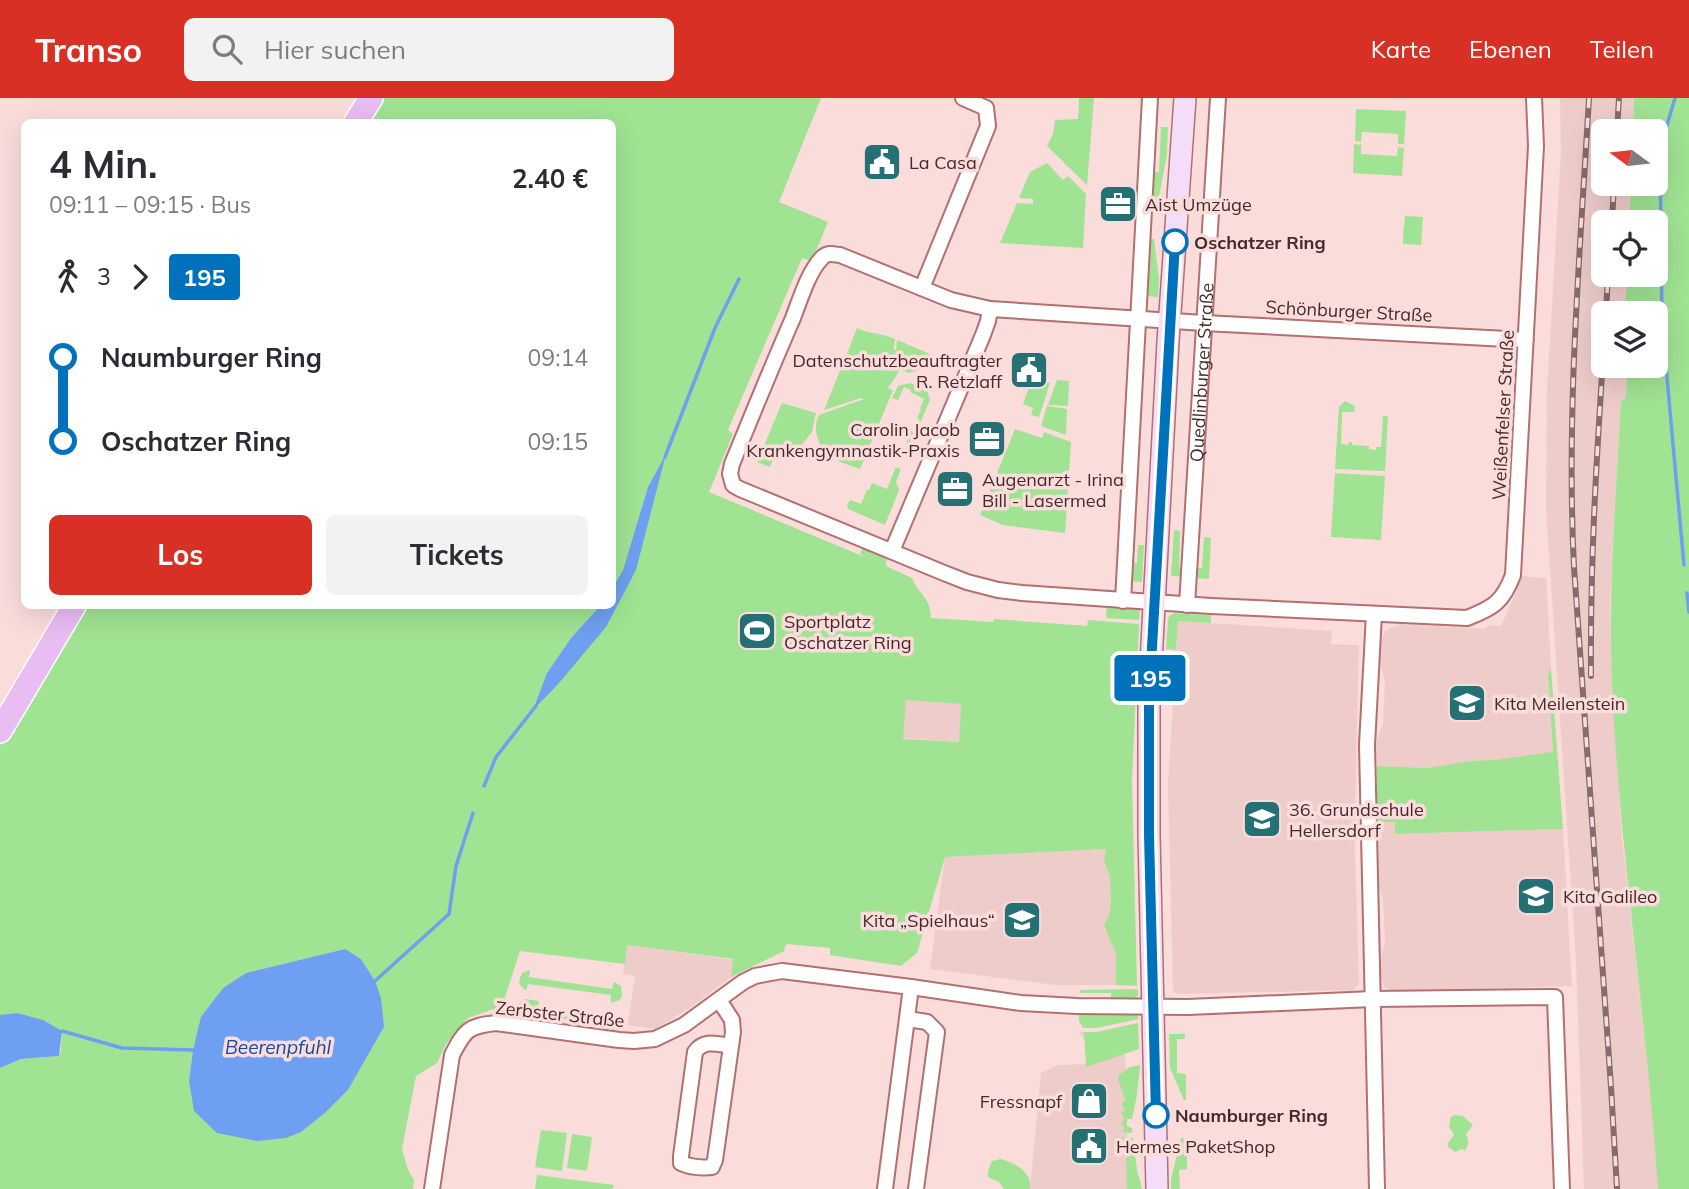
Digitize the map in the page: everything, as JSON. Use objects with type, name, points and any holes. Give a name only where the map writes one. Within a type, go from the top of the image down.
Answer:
[{"type":"main road","points":[[358,119],[371,98]]},
{"type":"main road","points":[[0,731],[72,609]]},
{"type":"street","points":[[922,288],[988,126],[986,108],[963,98]]},
{"type":"street","points":[[1123,601],[1150,98]]},
{"type":"street","name":"Quedlinburger Straße","points":[[1157,1189],[1149,835],[1149,700],[1185,98]]},
{"type":"street","name":"Quedlinburger Straße","points":[[1187,605],[1218,98]]},
{"type":"street","name":"Weißenfelser Straße","points":[[1154,603],[1467,618],[1497,604],[1507,591],[1513,575],[1526,340],[1536,146],[1534,98]]},
{"type":"street","points":[[1154,603],[998,590],[967,582],[740,489],[733,485],[730,474],[761,392],[808,282],[819,261],[826,254],[840,255],[951,300],[990,309],[1170,321]]},
{"type":"street","points":[[892,551],[983,335],[990,309]]},
{"type":"street","name":"Schönburger Straße","points":[[1170,321],[1526,340]]},
{"type":"street","points":[[1374,614],[1367,745],[1377,1189]]},
{"type":"street","name":"Zerbster Straße","points":[[432,1189],[452,1055],[462,1037],[478,1025],[496,1023],[644,1041],[655,1039],[684,1025],[743,982],[755,976],[782,971],[1021,1003],[1153,1006]]},
{"type":"street","points":[[885,1189],[911,987]]},
{"type":"street","points":[[1153,1006],[1188,1007],[1373,999],[1555,998],[1562,1189]]},
{"type":"street","points":[[719,1000],[732,1020],[733,1032],[715,1160],[712,1167],[681,1163],[695,1052],[705,1043],[731,1046]]},
{"type":"street","points":[[907,1019],[927,1022],[937,1032],[916,1189]]},
{"type":"shaded area","points":[[1560,98],[1634,98],[1633,119],[1591,119],[1591,196],[1630,196],[1630,210],[1591,210],[1591,287],[1626,287],[1626,301],[1591,301],[1591,378],[1628,380],[1626,398],[1621,401],[1614,518],[1610,603],[1612,681],[1622,840],[1655,1130],[1658,1189],[1584,1189],[1576,961],[1546,507],[1547,392],[1561,152]]},
{"type":"shaded area","name":"Kita Meilenstein","points":[[1522,576],[1546,578],[1553,753],[1427,768],[1377,766],[1376,747],[1383,725],[1385,680],[1380,665],[1381,640],[1385,631],[1401,624],[1485,629],[1490,625],[1501,626]]},
{"type":"shaded area","name":"36. Grundschule Hellersdorf","points":[[1178,621],[1332,631],[1331,644],[1359,645],[1355,852],[1359,984],[1353,990],[1173,992],[1168,785]]},
{"type":"shaded area","points":[[906,700],[961,704],[959,742],[902,738]]},
{"type":"shaded area","points":[[1395,821],[1396,834],[1563,829],[1572,986],[1394,991],[1385,988],[1380,977],[1385,941],[1383,898],[1377,885],[1377,822]]},
{"type":"shaded area","name":"Kita „Spielhaus“","points":[[1106,849],[1104,860],[1110,878],[1111,902],[1104,925],[1116,954],[1116,985],[1056,985],[930,969],[945,857]]},
{"type":"shaded area","points":[[627,945],[733,960],[731,977],[688,1009],[655,1029],[628,1025],[635,976],[623,974]]},
{"type":"shaded area","points":[[1124,1026],[1129,1189],[1030,1189],[1041,1073],[1058,1065],[1090,1064],[1080,1032],[1097,1032]]},
{"type":"green space","points":[[379,98],[821,98],[779,202],[828,222],[812,261],[802,258],[728,430],[733,434],[709,492],[867,558],[860,554],[863,547],[887,556],[886,566],[912,578],[927,601],[931,618],[993,622],[994,619],[1087,626],[1088,620],[1139,624],[1132,781],[1137,986],[1116,985],[1116,954],[1104,925],[1111,902],[1110,878],[1104,860],[1106,849],[945,857],[917,953],[901,966],[830,955],[830,948],[786,944],[784,951],[731,977],[733,959],[627,945],[625,964],[520,951],[502,1006],[468,1018],[446,1044],[437,1063],[416,1076],[402,1149],[414,1180],[413,1189],[0,1189],[0,1068],[21,1059],[59,1056],[62,1031],[17,1013],[0,1015],[0,745],[80,609],[597,609],[571,638],[547,673],[606,627],[612,609],[616,609],[616,598],[665,457],[648,487],[623,570],[616,582],[616,119],[367,119]],"holes":[[[906,700],[961,704],[959,742],[903,739]],[[345,949],[382,1015],[384,1027],[348,1090],[301,1132],[189,1081],[193,1050],[202,1017],[223,988],[246,973]]]},
{"type":"green space","points":[[1079,98],[1094,98],[1087,185],[1047,146],[1053,134],[1055,120],[1078,119]]},
{"type":"green space","points":[[1634,98],[1689,98],[1689,1189],[1658,1189],[1621,809],[1612,682],[1613,541],[1621,401],[1626,398],[1627,378],[1668,378],[1668,301],[1626,301],[1626,287],[1668,287],[1668,210],[1630,210],[1630,196],[1668,196],[1668,119],[1633,119]]},
{"type":"green space","points":[[1356,109],[1406,111],[1404,144],[1398,144],[1398,134],[1362,132],[1361,142],[1355,141]]},
{"type":"green space","points":[[1161,127],[1168,127],[1167,154],[1156,213],[1149,213],[1151,172],[1159,172]]},
{"type":"green space","points":[[1354,144],[1361,145],[1361,154],[1397,156],[1398,147],[1404,148],[1402,176],[1353,173]]},
{"type":"green space","points":[[1047,163],[1063,180],[1068,176],[1086,194],[1083,248],[1000,243],[1017,203],[1033,204],[1033,199],[1019,198],[1030,172]]},
{"type":"green space","points":[[1405,216],[1423,217],[1421,245],[1403,244],[1403,236],[1407,236],[1403,235]]},
{"type":"green space","points":[[1147,239],[1154,239],[1159,279],[1158,297],[1145,296]]},
{"type":"green space","points":[[857,328],[895,339],[894,350],[897,340],[930,354],[925,367],[910,373],[900,370],[888,388],[893,390],[860,469],[829,456],[819,442],[816,431],[819,415],[864,399],[824,410],[846,356],[861,361],[847,354]]},
{"type":"green space","points":[[1032,379],[1050,383],[1039,417],[1031,415],[1033,408],[1023,404]]},
{"type":"green space","points":[[1057,380],[1069,381],[1068,406],[1048,405]]},
{"type":"green space","points":[[910,383],[927,390],[930,400],[910,446],[906,444],[911,431],[914,432],[924,399],[904,387],[898,400],[892,398],[898,386]]},
{"type":"green space","points":[[1345,401],[1355,406],[1354,412],[1342,412],[1341,444],[1348,445],[1352,442],[1352,445],[1369,446],[1369,449],[1376,450],[1376,447],[1381,447],[1383,416],[1388,416],[1385,471],[1335,469],[1339,407]]},
{"type":"green space","points":[[782,403],[816,413],[812,432],[796,452],[779,445],[770,467],[757,462]]},
{"type":"green space","points":[[1047,406],[1067,409],[1066,435],[1041,426]]},
{"type":"green space","points":[[1015,429],[1042,438],[1044,432],[1071,442],[1065,533],[1003,525],[980,515]]},
{"type":"green space","points":[[896,467],[901,469],[896,482],[899,490],[885,525],[848,509],[850,500],[861,504],[872,483],[887,489]]},
{"type":"green space","points":[[1335,473],[1385,476],[1381,540],[1331,537]]},
{"type":"green space","points":[[1174,530],[1180,531],[1179,567],[1186,568],[1186,577],[1171,576]]},
{"type":"green space","points":[[1204,537],[1211,538],[1209,579],[1195,578],[1195,568],[1202,568]]},
{"type":"green space","points":[[1138,545],[1144,545],[1142,582],[1129,581],[1130,562],[1137,563]]},
{"type":"green space","points":[[1107,605],[1140,608],[1139,620],[1106,618]]},
{"type":"green space","points":[[1175,613],[1211,615],[1211,623],[1178,621],[1176,650],[1166,649],[1169,616]]},
{"type":"green space","points":[[1551,668],[1563,829],[1395,834],[1395,822],[1377,822],[1377,766],[1427,768],[1553,752],[1548,676]]},
{"type":"green space","points":[[530,970],[529,977],[612,989],[614,982],[621,986],[622,996],[620,1000],[611,1003],[611,995],[528,984],[526,991],[519,981],[522,973]]},
{"type":"green space","points":[[1138,989],[1138,996],[1129,1000],[1111,1001],[1111,993],[1080,993],[1080,990]]},
{"type":"green space","points":[[525,999],[539,1001],[538,1009],[608,1019],[610,1011],[616,1016],[617,1024],[614,1030],[607,1032],[607,1025],[537,1015],[536,1022],[526,1021],[515,1011]]},
{"type":"green space","points":[[1079,1013],[1128,1013],[1137,1015],[1139,1019],[1083,1028]]},
{"type":"green space","points":[[1138,1023],[1139,1049],[1086,1067],[1084,1032],[1097,1032]]},
{"type":"green space","points":[[1169,1034],[1185,1034],[1185,1039],[1177,1039],[1177,1073],[1186,1074],[1186,1100],[1170,1068]]},
{"type":"green space","points":[[1140,1065],[1132,1119],[1127,1119],[1127,1126],[1132,1128],[1132,1133],[1122,1132],[1125,1129],[1121,1123],[1125,1120],[1121,1113],[1125,1110],[1121,1104],[1125,1100],[1119,1075],[1130,1067]]},
{"type":"green space","points":[[1454,1115],[1463,1116],[1473,1125],[1466,1134],[1468,1142],[1465,1151],[1462,1149],[1455,1152],[1448,1147],[1454,1135],[1449,1126]]},
{"type":"green space","points":[[541,1130],[567,1133],[562,1171],[535,1167]]},
{"type":"green space","points":[[572,1134],[592,1137],[587,1171],[567,1168]]},
{"type":"green space","points":[[1115,1137],[1133,1138],[1142,1189],[1127,1189],[1126,1144],[1116,1144]]},
{"type":"green space","points":[[1181,1138],[1187,1138],[1187,1169],[1179,1170],[1180,1189],[1171,1189],[1171,1179]]},
{"type":"green space","points":[[1001,1159],[1026,1173],[1030,1189],[1004,1189],[999,1182],[988,1177],[992,1161]]},
{"type":"green space","points":[[537,1175],[614,1185],[613,1189],[535,1189]]},
{"type":"water","points":[[666,454],[636,570],[616,608],[616,582],[623,570],[648,487]]},
{"type":"water","points":[[597,609],[615,609],[606,627],[533,710],[547,673],[571,638]]},
{"type":"water","name":"Beerenpfuhl","points":[[345,949],[361,959],[375,981],[381,998],[384,1027],[348,1090],[301,1132],[286,1138],[257,1141],[217,1133],[194,1111],[189,1081],[201,1017],[223,988],[246,973]]},
{"type":"water","points":[[17,1013],[43,1020],[62,1031],[59,1056],[21,1059],[0,1068],[0,1015]]},
{"type":"waterway","points":[[1675,98],[1660,149],[1662,323],[1684,565]]},
{"type":"waterway","points":[[665,457],[715,328],[739,279]]},
{"type":"waterway","points":[[1687,593],[1689,612]]},
{"type":"waterway","points":[[484,786],[496,757],[536,706]]},
{"type":"waterway","points":[[375,981],[449,914],[456,866],[473,813]]},
{"type":"waterway","points":[[62,1031],[122,1048],[193,1050]]},
{"type":"railway","points":[[1589,98],[1575,332],[1572,508],[1617,1189]]},
{"type":"railway","points":[[1618,119],[1619,98]]},
{"type":"railway","points":[[1613,196],[1613,210]]},
{"type":"railway","points":[[1607,287],[1607,301]]},
{"type":"railway","points":[[1591,676],[1591,597],[1602,378]]},
{"type":"bus line","name":"195","points":[[1156,1115],[1149,835],[1149,700],[1175,242]]},
{"type":"place","name":"La Casa","points":[[882,162]]},
{"type":"place","name":"Aist Umzüge","points":[[1118,204]]},
{"type":"place","name":"Oschatzer Ring","points":[[1175,242]]},
{"type":"place","name":"Datenschutzbeauftragter R. Retzlaff","points":[[1029,370]]},
{"type":"place","name":"Carolin Jacob Krankengymnastik-Praxis","points":[[987,439]]},
{"type":"place","name":"Augenarzt - Irina Bill - Lasermed","points":[[955,489]]},
{"type":"place","name":"Sportplatz Oschatzer Ring","points":[[757,631]]},
{"type":"place","name":"Kita Meilenstein","points":[[1467,703]]},
{"type":"place","name":"36. Grundschule Hellersdorf","points":[[1262,819]]},
{"type":"place","name":"Kita Galileo","points":[[1536,896]]},
{"type":"place","name":"Kita „Spielhaus“","points":[[1022,920]]},
{"type":"place","name":"Fressnapf","points":[[1089,1101]]},
{"type":"place","name":"Naumburger Ring","points":[[1156,1115]]},
{"type":"place","name":"Hermes PaketShop","points":[[1089,1146]]}]
